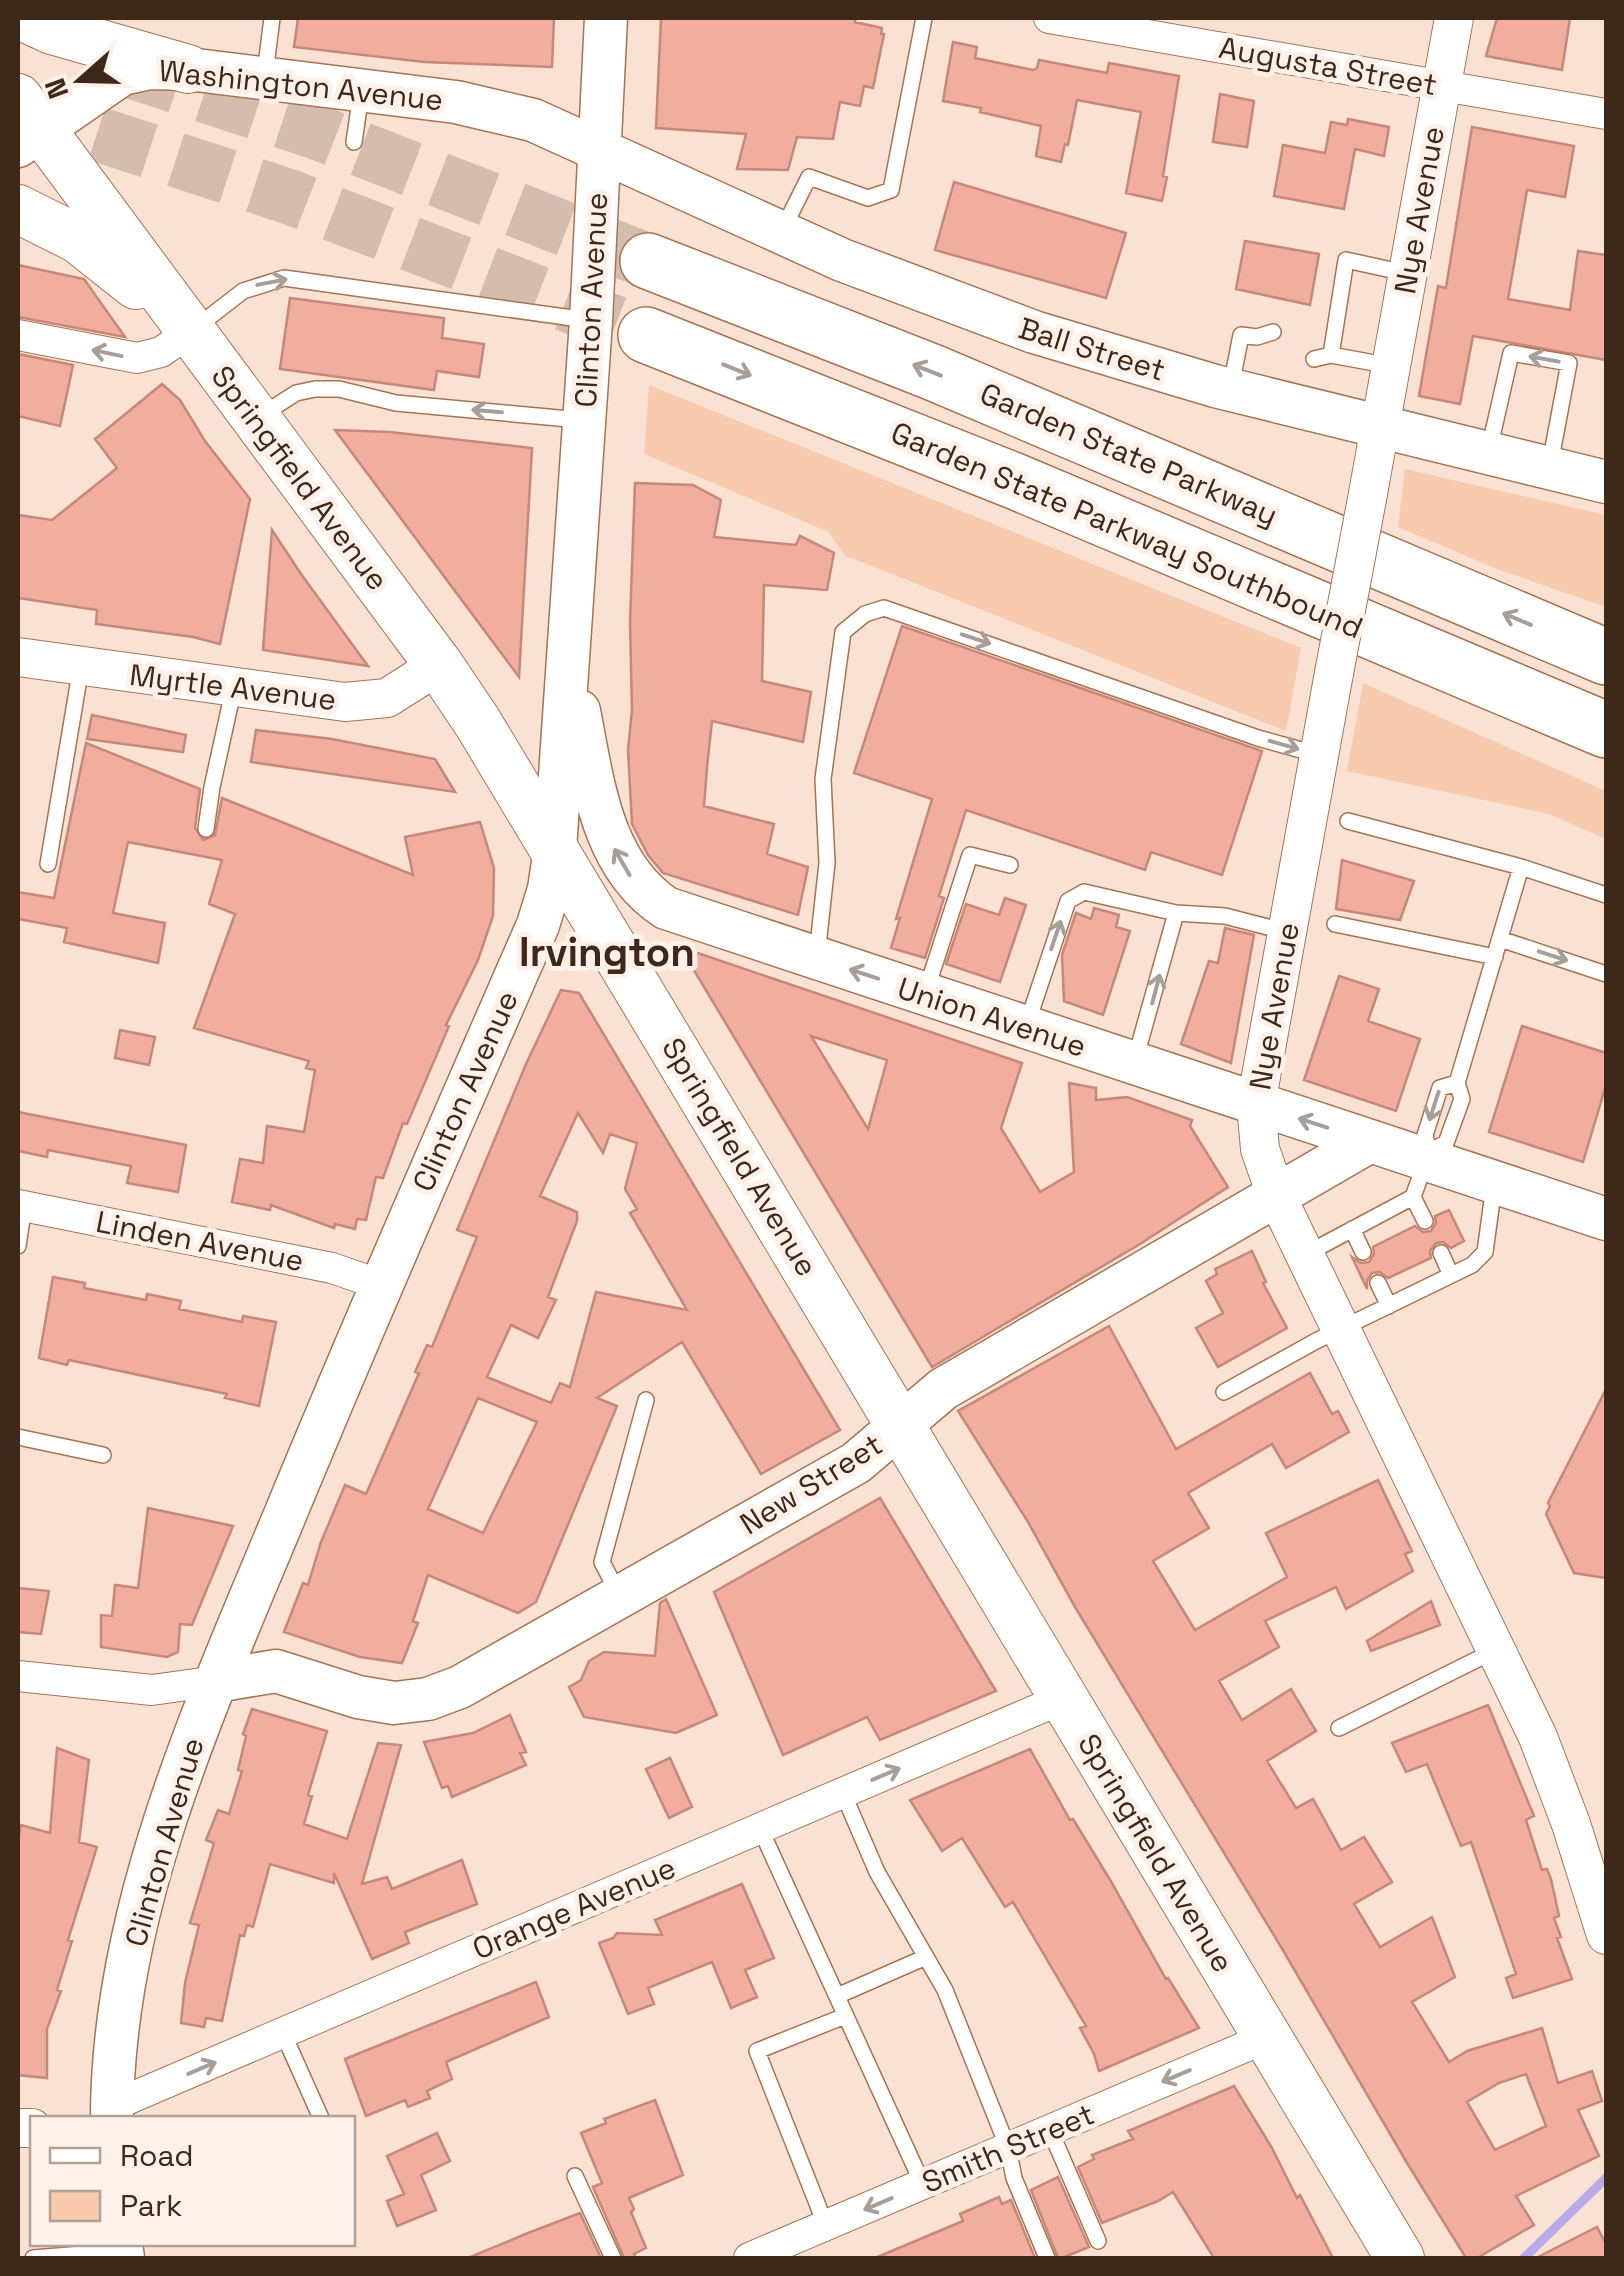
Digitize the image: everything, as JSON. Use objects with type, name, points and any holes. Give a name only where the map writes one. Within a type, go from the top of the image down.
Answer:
[{"type":"highway","name":"Garden State Parkway","points":[[648,260],[966,386],[1606,657]]},
{"type":"highway","name":"Garden State Parkway Southbound","points":[[646,334],[1017,482],[1606,730]]},
{"type":"main road","points":[[26,18],[52,30],[188,68]]},
{"type":"main road","name":"Clinton Avenue","points":[[103,2114],[117,2025],[146,1892],[195,1734],[380,1285],[538,924],[550,888],[584,420],[606,18]]},
{"type":"main road","name":"Washington Avenue","points":[[25,124],[122,74],[150,68],[188,68],[483,107],[533,120],[600,148]]},
{"type":"main road","name":"Springfield Avenue","points":[[25,124],[190,332],[439,665],[555,849],[1400,2258]]},
{"type":"main road","name":"Ball Street","points":[[600,148],[904,286],[1006,322],[1230,390],[1606,482]]},
{"type":"main road","points":[[18,209],[78,240],[190,332]]},
{"type":"main road","name":"Union Avenue","points":[[569,631],[578,708],[611,842],[639,888],[666,908],[1370,1141],[1423,1169],[1494,1182],[1606,1219]]},
{"type":"main road","name":"New Street","points":[[216,1680],[276,1671],[394,1703],[428,1699],[460,1686],[856,1463],[942,1389],[1370,1141]]},
{"type":"street","name":"Augusta Street","points":[[1049,18],[1606,114]]},
{"type":"street","name":"Nye Avenue","points":[[1454,18],[1256,1104],[1260,1150],[1276,1195],[1498,1649],[1600,1896],[1606,1935]]},
{"type":"street","points":[[18,335],[137,358],[161,352],[190,332]]},
{"type":"street","name":"Myrtle Avenue","points":[[18,656],[344,702],[372,701],[401,691],[439,665]]},
{"type":"street","name":"Linden Avenue","points":[[21,1205],[332,1268],[380,1285]]},
{"type":"street","points":[[18,1676],[152,1690],[216,1680]]},
{"type":"street","name":"Orange Avenue","points":[[103,2114],[1064,1698]]},
{"type":"street","name":"Smith Street","points":[[749,2258],[1266,2038]]},
{"type":"lane","points":[[264,78],[272,18]]},
{"type":"lane","points":[[781,233],[809,177],[868,198],[890,190],[924,18]]},
{"type":"lane","points":[[354,142],[361,90]]},
{"type":"lane","points":[[1391,366],[1321,352],[1346,260],[1408,274]]},
{"type":"lane","points":[[190,332],[243,291],[284,278],[590,320]]},
{"type":"lane","points":[[1230,390],[1241,335],[1266,339]]},
{"type":"lane","points":[[1488,453],[1511,353],[1570,363],[1549,468]]},
{"type":"lane","points":[[256,420],[296,394],[327,389],[362,393],[396,403],[584,420]]},
{"type":"lane","points":[[817,958],[828,863],[823,779],[843,632],[865,614],[884,608],[1258,738],[1319,755]]},
{"type":"lane","points":[[48,864],[81,667]]},
{"type":"lane","points":[[206,829],[234,688]]},
{"type":"lane","points":[[1348,821],[1521,866],[1606,895]]},
{"type":"lane","points":[[925,995],[970,856],[1010,865]]},
{"type":"lane","points":[[1305,1254],[1352,1229],[1423,1169],[1446,1143],[1462,1098],[1457,1083],[1521,866]]},
{"type":"lane","points":[[1026,1028],[1068,901],[1084,892],[1176,913],[1225,916],[1287,932]]},
{"type":"lane","points":[[1134,1064],[1176,913]]},
{"type":"lane","points":[[1335,924],[1494,958]]},
{"type":"lane","points":[[1500,938],[1606,974]]},
{"type":"lane","points":[[1425,1222],[1425,1135],[1440,1088],[1457,1083]]},
{"type":"lane","points":[[1224,1392],[1472,1265],[1485,1252],[1494,1182]]},
{"type":"lane","points":[[18,1246],[21,1205]]},
{"type":"lane","points":[[1352,1229],[1363,1252]]},
{"type":"lane","points":[[1441,1253],[1451,1275]]},
{"type":"lane","points":[[1378,1284],[1389,1306]]},
{"type":"lane","points":[[620,1596],[602,1562],[646,1400]]},
{"type":"lane","points":[[18,1437],[103,1455]]},
{"type":"lane","points":[[1339,1728],[1498,1649]]},
{"type":"lane","points":[[843,1793],[876,1872],[945,1990],[1047,2258]]},
{"type":"lane","points":[[760,1828],[922,2184]]},
{"type":"lane","points":[[837,1996],[926,1957]]},
{"type":"lane","points":[[826,2226],[757,2051],[846,2016]]},
{"type":"lane","points":[[283,2033],[320,2116]]},
{"type":"lane","points":[[1050,2130],[1098,2242]]},
{"type":"lane","points":[[576,2176],[612,2258]]},
{"type":"lane","points":[[33,2258],[122,2251]]},
{"type":"green space","points":[[649,385],[1301,648],[1286,731],[844,555],[829,532],[644,454]]},
{"type":"green space","points":[[1405,469],[1606,515],[1606,607],[1497,569],[1398,527]]},
{"type":"green space","points":[[1363,683],[1606,791],[1606,839],[1549,814],[1347,771]]},
{"type":"building","points":[[298,18],[554,18],[552,67],[424,62],[294,47]]},
{"type":"building","points":[[661,18],[856,18],[855,22],[882,28],[884,34],[873,88],[864,86],[860,106],[840,102],[833,139],[797,137],[788,170],[737,169],[746,134],[656,128]]},
{"type":"building","points":[[1497,18],[1570,18],[1562,70],[1486,56]]},
{"type":"building","points":[[953,42],[977,47],[975,58],[1033,70],[1039,60],[1107,73],[1109,63],[1179,76],[1162,201],[1126,193],[1141,112],[1077,100],[1061,162],[1036,156],[1041,126],[943,101]]},
{"type":"building","points":[[1220,94],[1254,101],[1247,147],[1213,142]]},
{"type":"building","points":[[1348,119],[1389,127],[1384,156],[1355,149],[1344,209],[1274,196],[1283,145],[1325,153],[1331,122],[1347,125]]},
{"type":"building","points":[[1472,127],[1574,146],[1565,197],[1527,190],[1508,299],[1570,310],[1578,251],[1606,255],[1606,360],[1473,336],[1460,404],[1419,396],[1438,286],[1446,288]]},
{"type":"building","points":[[954,182],[1126,233],[1106,298],[935,250]]},
{"type":"building","points":[[1245,241],[1319,254],[1310,305],[1236,289]]},
{"type":"building","points":[[18,265],[84,279],[125,337],[18,317]]},
{"type":"building","points":[[290,298],[444,318],[442,338],[484,344],[479,377],[437,371],[434,390],[280,369]]},
{"type":"building","points":[[18,354],[73,365],[60,426],[18,416]]},
{"type":"building","points":[[162,384],[180,400],[205,441],[250,499],[220,644],[96,624],[97,610],[18,598],[18,515],[52,520],[117,468],[95,439]]},
{"type":"building","points":[[335,430],[390,432],[532,448],[519,677]]},
{"type":"building","points":[[635,483],[693,485],[721,500],[714,537],[796,545],[800,536],[834,553],[827,590],[764,585],[762,681],[811,692],[803,742],[712,721],[707,767],[704,806],[774,824],[767,854],[808,867],[798,915],[663,873],[648,855],[632,824],[628,750]]},
{"type":"building","points":[[272,530],[301,574],[368,666],[263,650]]},
{"type":"building","points":[[902,626],[1262,751],[1222,875],[1151,852],[1145,870],[966,810],[939,896],[944,898],[925,958],[891,948],[932,799],[854,773]]},
{"type":"building","points":[[92,715],[186,735],[183,752],[87,739]]},
{"type":"building","points":[[256,730],[332,739],[435,759],[455,792],[251,762]]},
{"type":"building","points":[[86,743],[200,789],[195,828],[203,840],[215,835],[222,798],[413,875],[405,837],[480,822],[494,868],[493,916],[478,960],[446,1025],[449,1026],[407,1124],[403,1123],[383,1178],[376,1177],[366,1220],[357,1219],[355,1229],[335,1224],[334,1228],[271,1205],[270,1210],[232,1202],[240,1159],[263,1163],[267,1126],[304,1132],[315,1070],[306,1068],[309,1061],[194,1028],[235,914],[209,904],[222,860],[128,842],[113,913],[165,923],[158,963],[64,942],[67,928],[18,919],[18,892],[54,898]]},
{"type":"building","points":[[1342,860],[1414,881],[1400,920],[1336,909]]},
{"type":"building","points":[[1005,898],[1026,905],[1000,982],[946,964],[966,904],[999,915]]},
{"type":"building","points":[[1094,908],[1119,915],[1116,927],[1130,931],[1103,1015],[1064,1001],[1062,955],[1076,913],[1091,919]]},
{"type":"building","points":[[1225,928],[1254,935],[1231,1063],[1181,1044],[1209,961],[1218,963]]},
{"type":"building","points":[[680,947],[1022,1063],[1001,1128],[1040,1192],[1074,1172],[1069,1083],[1096,1088],[1096,1100],[1127,1097],[1192,1120],[1190,1126],[1228,1187],[932,1367]],"holes":[[[811,1036],[887,1060],[868,1129]]]},
{"type":"building","points":[[1339,976],[1379,989],[1368,1021],[1420,1039],[1396,1111],[1304,1080]]},
{"type":"building","points":[[561,990],[579,993],[840,1430],[761,1474],[682,1342],[597,1398],[617,1406],[536,1602],[518,1613],[428,1575],[413,1621],[418,1623],[402,1663],[360,1657],[284,1632],[303,1583],[308,1585],[345,1485],[366,1494],[419,1373],[415,1372],[427,1345],[432,1347],[477,1237],[457,1230]],"holes":[[[578,1113],[603,1153],[610,1134],[637,1143],[625,1189],[637,1209],[630,1213],[687,1310],[596,1292],[570,1387],[560,1383],[551,1403],[487,1377],[511,1325],[538,1338],[556,1300],[548,1297],[577,1212],[540,1196]],[[478,1398],[537,1422],[483,1533],[428,1509]]]},
{"type":"building","points":[[1522,1026],[1606,1053],[1606,1085],[1583,1162],[1489,1132]]},
{"type":"building","points":[[120,1030],[155,1037],[149,1065],[115,1058]]},
{"type":"building","points":[[18,1112],[186,1145],[178,1192],[127,1183],[131,1166],[48,1150],[47,1157],[18,1151]]},
{"type":"building","points":[[1449,1210],[1464,1241],[1451,1248],[1443,1242],[1436,1243],[1430,1251],[1431,1258],[1388,1278],[1380,1272],[1372,1273],[1367,1289],[1352,1257],[1361,1263],[1369,1262],[1373,1247],[1415,1226],[1423,1232],[1431,1231],[1435,1216]]},
{"type":"building","points":[[1252,1251],[1266,1282],[1263,1283],[1287,1328],[1218,1367],[1196,1328],[1223,1313],[1206,1281],[1217,1274],[1215,1269]]},
{"type":"building","points":[[53,1277],[85,1283],[84,1288],[146,1300],[147,1294],[181,1301],[179,1309],[242,1322],[243,1316],[276,1322],[259,1406],[225,1398],[227,1394],[69,1360],[67,1365],[39,1358]]},
{"type":"building","points":[[1109,1326],[1176,1449],[1310,1373],[1332,1414],[1338,1411],[1349,1432],[1286,1468],[1272,1444],[1188,1493],[1209,1528],[1153,1561],[1195,1630],[1287,1577],[1266,1533],[1378,1480],[1412,1551],[1405,1554],[1413,1571],[1346,1609],[1336,1587],[1265,1621],[1279,1647],[1219,1681],[1242,1720],[1291,1689],[1316,1731],[1267,1761],[1296,1808],[1313,1799],[1341,1850],[1364,1837],[1392,1882],[1354,1904],[1380,1947],[1432,1917],[1455,1977],[1412,2002],[1449,2062],[1467,2051],[1542,2028],[1558,2083],[1592,2071],[1602,2101],[1578,2110],[1599,2156],[1516,2196],[1534,2225],[1477,2258],[1466,2258],[958,1411]],"holes":[[[1526,2074],[1546,2126],[1495,2150],[1467,2102],[1499,2083]]]},
{"type":"building","points":[[1606,1389],[1606,1578],[1574,1573],[1546,1514]]},
{"type":"building","points":[[880,1498],[996,1691],[880,1740],[867,1717],[783,1755],[714,1592]]},
{"type":"building","points":[[148,1508],[233,1526],[192,1625],[180,1624],[178,1652],[167,1657],[101,1647],[101,1615],[112,1616],[115,1585],[138,1588]]},
{"type":"building","points":[[18,1588],[49,1591],[41,1634],[18,1632]]},
{"type":"building","points":[[666,1599],[717,1715],[676,1733],[584,1717],[569,1687],[581,1680],[589,1661],[604,1652],[655,1656],[660,1603]]},
{"type":"building","points":[[1431,1601],[1440,1625],[1371,1651],[1367,1641]]},
{"type":"building","points":[[1488,1705],[1534,1816],[1526,1820],[1542,1870],[1547,1869],[1551,1879],[1559,1916],[1554,1918],[1561,1937],[1557,1938],[1572,1979],[1513,1998],[1506,1978],[1516,1974],[1471,1842],[1461,1846],[1427,1764],[1406,1772],[1392,1743]]},
{"type":"building","points":[[252,1709],[327,1731],[308,1795],[312,1796],[304,1824],[347,1839],[378,1743],[401,1745],[362,1884],[387,1877],[392,1889],[462,1860],[477,1904],[405,1932],[409,1943],[372,1959],[334,1873],[334,1883],[270,1864],[253,1927],[247,1925],[244,1936],[240,1935],[222,2021],[206,2018],[204,2027],[181,2023],[185,1983],[199,1925],[190,1923],[214,1843],[206,1840],[218,1810],[229,1814],[242,1771],[238,1770],[246,1736],[243,1734]]},
{"type":"building","points":[[510,1715],[526,1752],[520,1753],[526,1765],[452,1797],[448,1786],[442,1788],[424,1742],[473,1733]]},
{"type":"building","points":[[57,1748],[89,1760],[79,1842],[97,1847],[68,1940],[72,1941],[57,1990],[61,1991],[47,2029],[47,2078],[18,2075],[18,1840],[21,1825],[50,1833]]},
{"type":"building","points":[[1030,1749],[1199,2028],[1099,2071],[1080,2028],[1086,2026],[1013,1902],[1005,1907],[962,1838],[942,1851],[910,1800]]},
{"type":"building","points":[[670,1758],[692,1807],[669,1818],[646,1769]]},
{"type":"building","points":[[742,1884],[774,1958],[745,1970],[757,1997],[731,2008],[712,1962],[648,1988],[654,2004],[628,2014],[599,1943],[617,1933],[662,1935],[655,1920]]},
{"type":"building","points":[[536,1982],[549,2017],[446,2062],[452,2079],[427,2091],[430,2098],[408,2107],[405,2100],[366,2116],[345,2059]]},
{"type":"building","points":[[1234,2086],[1333,2258],[1214,2258],[1173,2192],[1102,2223],[1078,2167],[1094,2159],[1092,2155],[1133,2139],[1128,2131]]},
{"type":"building","points":[[655,2100],[683,2175],[629,2198],[646,2248],[634,2254],[636,2258],[624,2258],[593,2187],[602,2183],[581,2133],[606,2123],[604,2119]]},
{"type":"building","points":[[437,2133],[450,2161],[421,2175],[436,2210],[397,2226],[387,2201],[404,2194],[387,2156]]},
{"type":"building","points":[[1058,2177],[1089,2247],[1062,2258],[1058,2258],[1031,2190]]},
{"type":"building","points":[[999,2197],[1002,2204],[1011,2200],[1035,2258],[875,2258],[963,2221],[960,2214]]},
{"type":"building","points":[[580,2213],[601,2258],[468,2258],[528,2233]]},
{"type":"building","points":[[1597,2227],[1606,2244],[1606,2258],[1536,2258]]},
{"type":"waterway","points":[[1524,2258],[1606,2178]]},
{"type":"tunnel","points":[[125,69],[319,133],[648,261]]},
{"type":"tunnel","points":[[18,108],[290,197],[646,335]]},
{"type":"district","name":"Irvington","points":[[607,952]]}]
